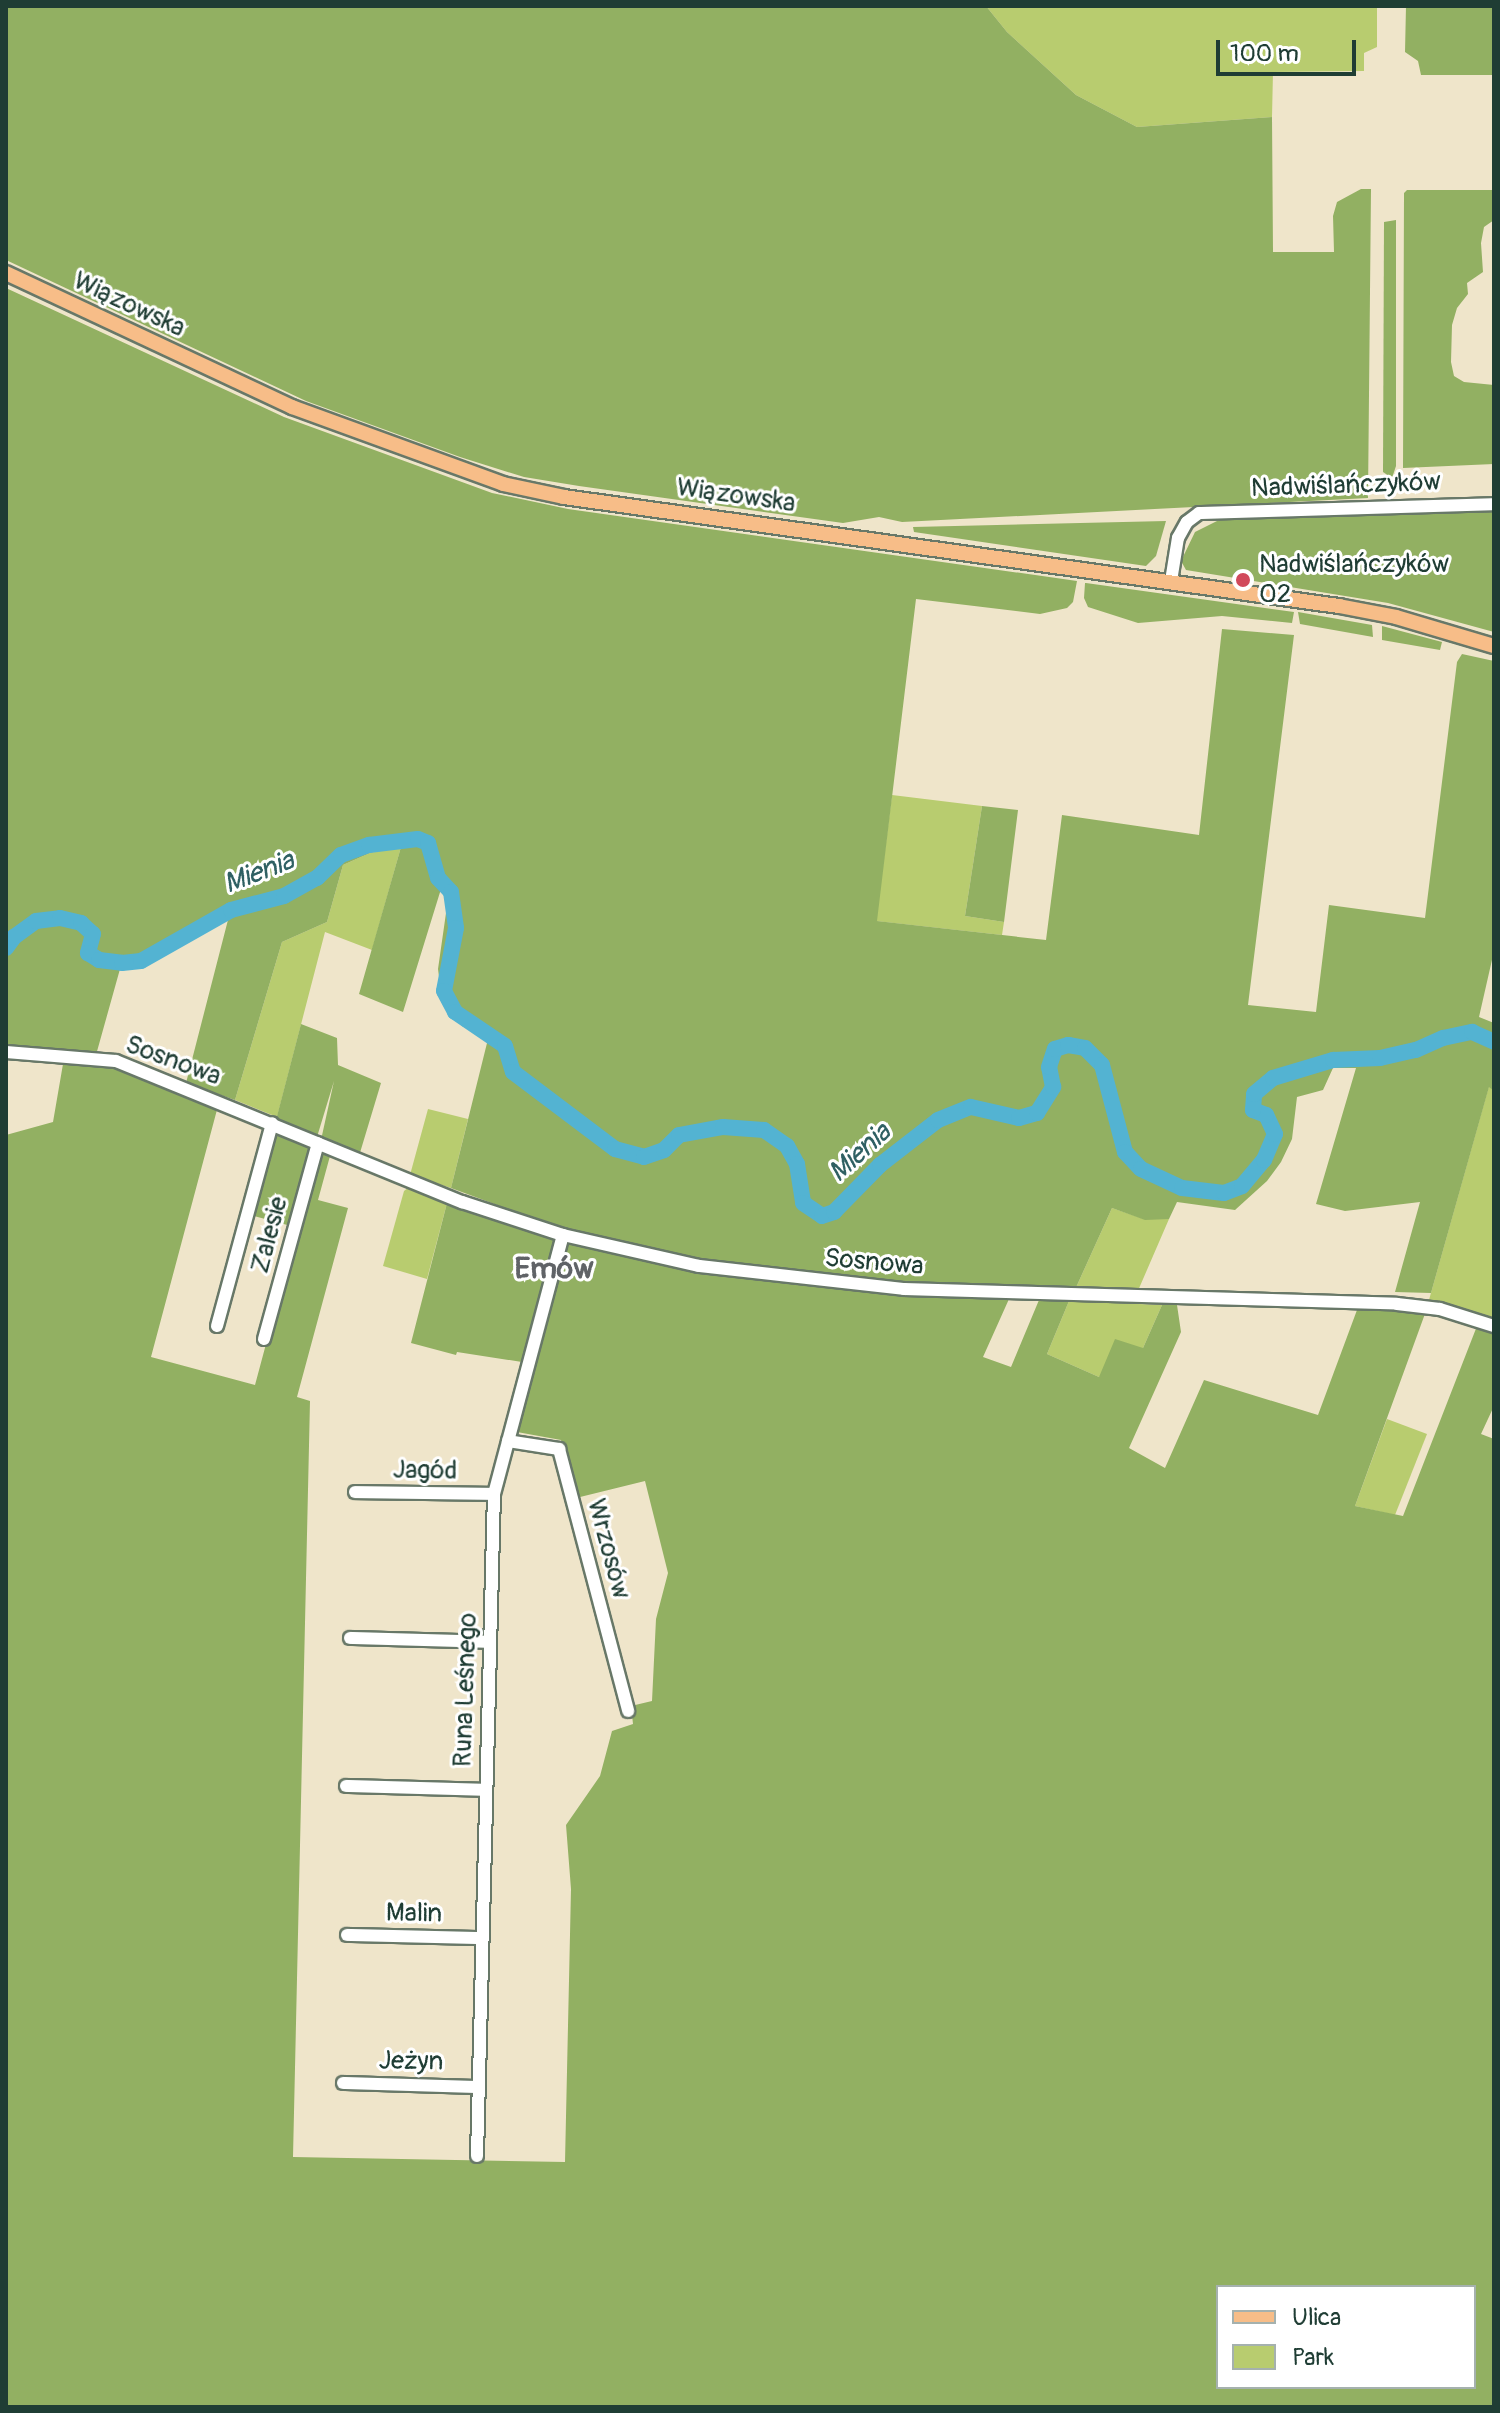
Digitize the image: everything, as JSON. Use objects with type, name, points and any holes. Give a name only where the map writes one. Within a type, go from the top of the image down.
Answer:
[{"type":"main road","name":"Wiązowska","points":[[6,273],[292,407],[503,484],[564,497],[1171,581],[1377,613],[1494,646]]},
{"type":"street","name":"Nadwiślańczyków","points":[[1171,581],[1178,538],[1187,522],[1199,513],[1494,504]]},
{"type":"street","name":"Sosnowa","points":[[6,1052],[116,1061],[462,1202],[563,1235],[734,1272],[904,1289],[1397,1304],[1440,1309],[1494,1326]]},
{"type":"street","points":[[217,1326],[272,1123]]},
{"type":"street","name":"Zalesie","points":[[264,1339],[318,1143]]},
{"type":"street","name":"Runa Leśnego","points":[[477,2156],[494,1494],[563,1235]]},
{"type":"street","name":"Wrzosów","points":[[508,1441],[559,1449],[628,1711]]},
{"type":"street","name":"Jagód","points":[[355,1492],[494,1494]]},
{"type":"street","points":[[350,1638],[489,1642]]},
{"type":"street","points":[[346,1786],[485,1790]]},
{"type":"street","name":"Malin","points":[[347,1935],[481,1938]]},
{"type":"street","name":"Jeżyn","points":[[343,2083],[478,2087]]},
{"type":"green space","points":[[6,6],[986,6],[1007,32],[1076,95],[1137,127],[1272,117],[1273,252],[1334,252],[1333,216],[1337,202],[1361,189],[1371,189],[1368,498],[902,522],[879,517],[843,523],[524,477],[460,457],[306,401],[6,260]]},
{"type":"green space","points":[[986,6],[1377,6],[1377,47],[1364,53],[1364,71],[1273,72],[1272,117],[1137,127],[1076,95],[1007,32]]},
{"type":"green space","points":[[1406,6],[1494,6],[1494,75],[1421,75],[1418,61],[1405,52]]},
{"type":"green space","points":[[1407,190],[1494,190],[1494,220],[1484,227],[1481,243],[1483,272],[1467,283],[1468,294],[1457,308],[1452,325],[1451,362],[1454,376],[1464,382],[1494,385],[1494,464],[1403,468],[1404,193]]},
{"type":"green space","points":[[1396,220],[1396,466],[1392,478],[1383,472],[1384,222]]},
{"type":"green space","points":[[6,288],[284,417],[492,493],[568,509],[1077,581],[1073,602],[1067,608],[1040,614],[916,599],[877,921],[1046,940],[1062,815],[1199,835],[1222,629],[1294,635],[1248,1005],[1316,1012],[1329,905],[1425,918],[1457,662],[1462,654],[1494,661],[1494,951],[1479,1017],[1494,1023],[1494,1091],[1489,1087],[1431,1293],[1395,1292],[1420,1202],[1345,1211],[1316,1204],[1356,1068],[1333,1068],[1323,1090],[1297,1097],[1292,1139],[1281,1162],[1267,1181],[1235,1210],[1177,1202],[1169,1219],[1145,1220],[1112,1208],[1074,1292],[935,1287],[732,1269],[557,1227],[451,1188],[488,1039],[462,1026],[442,1000],[438,969],[448,899],[441,889],[403,1012],[359,994],[401,847],[370,853],[343,865],[327,922],[282,942],[235,1100],[186,1083],[229,916],[136,969],[120,969],[96,1055],[6,1047]]},
{"type":"green space","points":[[1494,510],[1494,632],[1388,603],[1186,570],[1181,561],[1195,532],[1221,519]]},
{"type":"green space","points":[[1166,521],[1156,556],[1146,566],[914,532],[913,527]]},
{"type":"green space","points":[[1085,583],[1294,612],[1292,623],[1222,616],[1138,623],[1088,607],[1084,598]]},
{"type":"green space","points":[[1298,612],[1372,625],[1373,637],[1300,624]]},
{"type":"green space","points":[[1382,626],[1442,642],[1440,650],[1382,640]]},
{"type":"green space","points":[[892,795],[982,806],[965,916],[1004,922],[1002,935],[876,921]]},
{"type":"green space","points":[[982,806],[1018,810],[1004,922],[965,916]]},
{"type":"green space","points":[[401,847],[372,950],[325,932],[277,1117],[235,1100],[282,942],[327,922],[343,865],[370,853]]},
{"type":"green space","points":[[301,1024],[337,1038],[338,1065],[381,1083],[359,1156],[321,1140],[334,1081],[317,1137],[276,1120]]},
{"type":"green space","points":[[63,1064],[115,1068],[218,1106],[151,1357],[255,1385],[318,1150],[330,1156],[318,1200],[348,1208],[297,1397],[310,1401],[293,2157],[565,2162],[571,1889],[566,1825],[600,1776],[612,1731],[633,1724],[631,1706],[652,1701],[656,1619],[668,1573],[645,1481],[576,1498],[561,1440],[517,1432],[566,1242],[732,1277],[1009,1299],[983,1357],[1011,1367],[1039,1300],[1069,1301],[1047,1354],[1099,1377],[1115,1339],[1143,1348],[1162,1305],[1177,1305],[1181,1332],[1129,1448],[1165,1468],[1204,1380],[1318,1415],[1357,1310],[1426,1311],[1355,1506],[1403,1516],[1477,1326],[1494,1332],[1494,1406],[1481,1434],[1494,1439],[1494,2407],[6,2407],[6,1135],[53,1122]]},
{"type":"green space","points":[[1489,1086],[1494,1091],[1494,1320],[1429,1300]]},
{"type":"green space","points":[[428,1109],[468,1119],[451,1188],[410,1175]]},
{"type":"green space","points":[[274,1130],[312,1147],[291,1226],[250,1215]]},
{"type":"green space","points":[[409,1187],[447,1203],[427,1279],[383,1266],[404,1191]]},
{"type":"green space","points":[[447,1203],[555,1238],[522,1362],[457,1352],[456,1355],[411,1343]]},
{"type":"green space","points":[[1112,1208],[1144,1219],[1169,1219],[1137,1293],[1074,1292]]},
{"type":"green space","points":[[1069,1301],[1162,1305],[1143,1348],[1099,1377],[1047,1354]]},
{"type":"green space","points":[[1387,1419],[1427,1434],[1395,1515],[1355,1506]]},
{"type":"waterway","name":"Mienia","points":[[6,948],[14,937],[36,921],[60,918],[81,923],[93,934],[88,953],[99,960],[122,963],[141,961],[231,910],[284,896],[317,878],[341,855],[369,845],[418,839],[428,843],[438,878],[451,892],[456,928],[444,991],[455,1012],[505,1046],[513,1072],[615,1149],[644,1157],[664,1150],[679,1135],[723,1127],[764,1130],[787,1146],[797,1164],[803,1203],[822,1216],[834,1212],[880,1165],[938,1120],[971,1107],[1019,1118],[1037,1113],[1053,1087],[1049,1067],[1055,1049],[1068,1045],[1085,1048],[1102,1065],[1125,1152],[1141,1169],[1182,1188],[1224,1193],[1242,1186],[1264,1160],[1275,1134],[1266,1115],[1253,1110],[1254,1094],[1273,1078],[1333,1060],[1380,1058],[1416,1050],[1443,1038],[1472,1032],[1494,1042]]},
{"type":"place","name":"Nadwiślańczyków 02","points":[[1243,580]]},
{"type":"district","name":"Emów","points":[[554,1269]]}]
